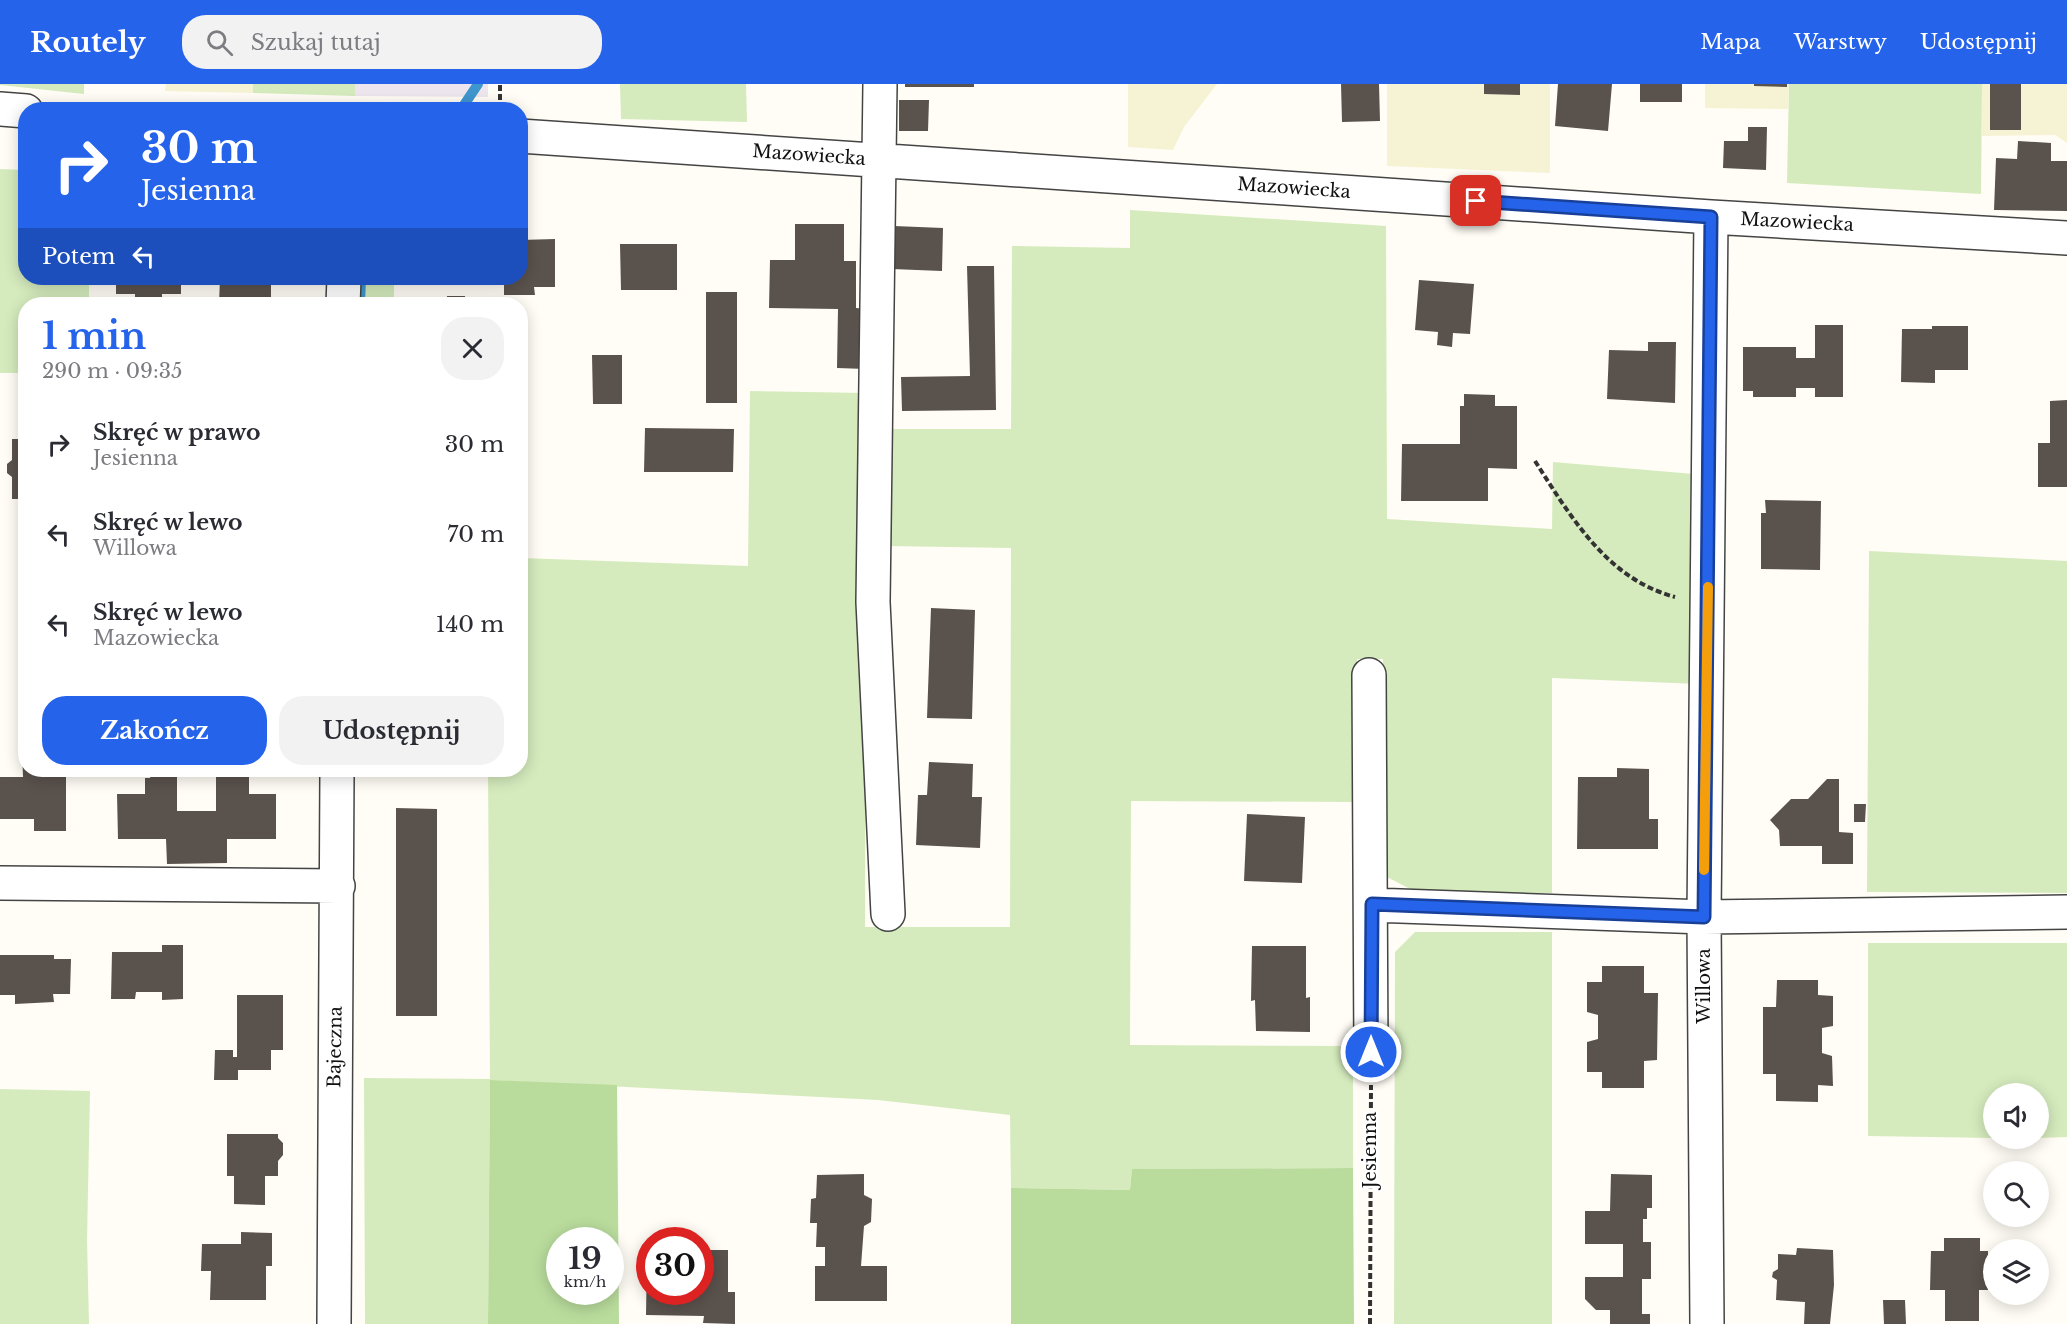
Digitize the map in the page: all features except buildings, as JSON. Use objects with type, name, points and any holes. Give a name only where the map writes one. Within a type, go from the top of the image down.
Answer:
[{"type":"street","points":[[880,84],[873,602],[888,914]]},
{"type":"street","points":[[0,110],[18,111]]},
{"type":"street","name":"Mazowiecka","points":[[528,137],[1711,217],[2067,238]]},
{"type":"street","name":"Willowa","points":[[1707,1324],[1704,917],[1711,217]]},
{"type":"street","points":[[1369,675],[1371,1052]]},
{"type":"street","name":"Bajeczna","points":[[334,1324],[337,777]]},
{"type":"street","points":[[0,883],[338,886]]},
{"type":"street","points":[[1372,904],[1704,917],[2067,912]]},
{"type":"path","points":[[500,84],[500,102]]},
{"type":"path","points":[[1535,461],[1573,520],[1603,555],[1632,579],[1655,592],[1707,602]]},
{"type":"path","name":"Jesienna","points":[[1370,1324],[1371,1052]]},
{"type":"shaded area","points":[[166,84],[253,84],[253,93],[165,91]]},
{"type":"shaded area","points":[[355,84],[488,84],[488,97],[355,96]]},
{"type":"shaded area","points":[[1128,84],[1217,84],[1184,127],[1173,150],[1128,147]]},
{"type":"shaded area","points":[[1387,84],[1550,84],[1550,173],[1387,166]]},
{"type":"shaded area","points":[[1705,84],[1789,84],[1788,109],[1705,108]]},
{"type":"shaded area","points":[[1982,84],[2067,84],[2067,143],[2055,135],[1982,136]]},
{"type":"green space","points":[[84,84],[84,94],[0,85]]},
{"type":"green space","points":[[253,84],[355,84],[355,96],[253,93]]},
{"type":"green space","points":[[620,84],[746,84],[747,122],[621,119]]},
{"type":"green space","points":[[1789,84],[1982,84],[1981,194],[1787,183]]},
{"type":"green space","points":[[0,169],[18,170],[18,285],[89,285],[89,297],[18,297],[18,373],[0,373]]},
{"type":"green space","points":[[1130,210],[1386,226],[1387,519],[1552,529],[1553,462],[1694,474],[1698,684],[1552,678],[1552,893],[1416,892],[1385,876],[1383,659],[1357,659],[1355,802],[1131,801],[1130,1045],[1353,1046],[1353,1168],[1132,1169],[1130,1190],[1011,1188],[1010,1115],[878,1100],[490,1080],[488,1324],[365,1324],[364,1078],[490,1079],[488,777],[528,777],[528,558],[748,566],[750,391],[866,393],[865,927],[1010,927],[1011,548],[886,546],[885,429],[1011,429],[1012,246],[1130,248]]},
{"type":"green space","points":[[356,285],[394,285],[394,297],[356,297]]},
{"type":"green space","points":[[1869,551],[2067,561],[2067,893],[1867,892]]},
{"type":"green space","points":[[1415,932],[1552,932],[1552,1324],[1394,1324],[1395,952]]},
{"type":"green space","points":[[1868,943],[2067,943],[2067,1137],[2049,1138],[2049,1083],[1983,1083],[1983,1138],[1868,1136]]},
{"type":"green space","points":[[490,1080],[617,1085],[618,1227],[546,1227],[546,1305],[619,1305],[619,1324],[488,1324]]},
{"type":"green space","points":[[0,1089],[90,1091],[87,1240],[89,1324],[0,1324]]},
{"type":"green space","points":[[1353,1168],[1354,1324],[1011,1324],[1011,1188],[1130,1190],[1132,1169]]},
{"type":"waterway","points":[[466,102],[478,84]]},
{"type":"waterway","points":[[360,297],[361,285]]},
{"type":"slow traffic","points":[[1704,870],[1708,587]]},
{"type":"route","points":[[1371,1052],[1372,904],[1704,917],[1711,217],[1476,201]]}]
